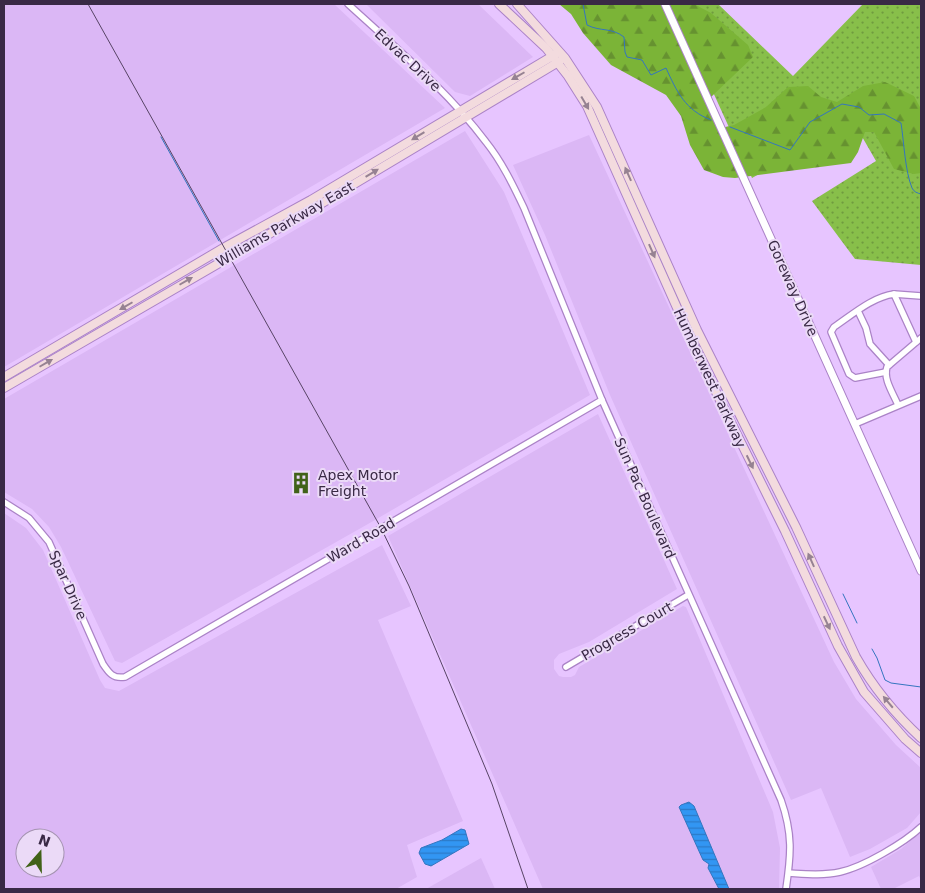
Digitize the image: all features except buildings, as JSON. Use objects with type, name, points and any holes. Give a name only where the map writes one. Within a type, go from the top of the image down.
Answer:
[{"type":"main road","name":"Humberwest Parkway","points":[[499,4],[559,57],[596,124],[703,366],[785,531],[838,646],[864,692],[905,739],[921,753]]},
{"type":"main road","name":"Humberwest Parkway","points":[[517,4],[597,107],[697,330],[796,527],[856,657],[865,673],[888,704],[921,738]]},
{"type":"main road","name":"Williams Parkway East","points":[[4,377],[225,247],[311,200],[459,111],[559,57]]},
{"type":"main road","name":"Williams Parkway East","points":[[4,388],[466,118],[559,57]]},
{"type":"street","name":"Edvac Drive","points":[[348,4],[448,96],[466,118]]},
{"type":"street","name":"Goreway Drive","points":[[665,4],[921,571]]},
{"type":"street","name":"Sun Pac Boulevard","points":[[466,118],[486,142],[509,178],[525,211],[602,400],[781,800],[786,813],[791,840],[786,889]]},
{"type":"street","points":[[894,294],[918,340],[890,365],[886,372],[887,381],[898,405]]},
{"type":"street","points":[[886,372],[855,378],[849,374],[831,332],[834,327],[885,295],[921,296]]},
{"type":"street","points":[[858,312],[866,328],[870,344],[890,365]]},
{"type":"street","points":[[855,424],[921,396]]},
{"type":"street","name":"Ward Road","points":[[119,678],[125,677],[184,644],[602,400]]},
{"type":"street","name":"Spar Drive","points":[[4,502],[29,518],[49,542],[103,664],[109,673],[119,678]]},
{"type":"street","name":"Progress Court","points":[[566,666],[688,595]]},
{"type":"street","points":[[789,873],[840,872],[872,858],[921,827]]},
{"type":"shaded area","points":[[4,4],[334,4],[445,108],[4,367]]},
{"type":"shaded area","points":[[366,4],[478,4],[533,57],[470,96],[455,92]]},
{"type":"shaded area","points":[[465,131],[504,192],[590,395],[368,524],[122,663],[115,661],[61,547],[49,527],[32,509],[4,492],[4,399]]},
{"type":"shaded area","points":[[589,135],[834,662],[856,699],[896,745],[921,768],[921,812],[907,828],[870,849],[850,857],[821,788],[791,800],[610,395],[545,235],[513,165]]},
{"type":"shaded area","points":[[598,414],[677,589],[589,642],[559,654],[554,660],[554,669],[559,676],[571,677],[575,675],[579,667],[683,606],[686,607],[773,812],[780,848],[779,889],[543,889],[388,536]]},
{"type":"shaded area","points":[[4,513],[26,528],[43,550],[100,680],[105,688],[119,691],[382,545],[411,606],[378,620],[463,821],[407,845],[417,877],[396,889],[4,889]]},
{"type":"shaded area","points":[[921,832],[921,880],[919,876],[893,889],[881,889],[871,867],[901,849]]},
{"type":"shaded area","points":[[481,858],[495,889],[426,889]]},
{"type":"green space","points":[[559,4],[694,4],[711,13],[748,45],[753,57],[710,98],[721,128],[734,125],[766,107],[788,87],[808,86],[821,97],[837,102],[863,86],[885,82],[914,96],[921,109],[921,173],[914,174],[894,169],[874,132],[865,132],[858,152],[851,163],[735,178],[723,177],[704,170],[690,145],[681,116],[666,95],[611,65],[583,33],[571,14]]},
{"type":"green space","points":[[673,4],[718,4],[793,76],[863,4],[921,4],[921,265],[855,259],[812,201],[876,161],[853,121],[752,178]]},
{"type":"water","points":[[689,802],[694,806],[729,889],[719,889],[708,868],[709,864],[703,860],[679,807]]},
{"type":"water","points":[[461,829],[465,830],[469,844],[431,866],[425,864],[419,853],[421,848],[442,840]]},
{"type":"waterway","points":[[583,4],[587,25],[615,32],[624,37],[627,57],[642,60],[651,75],[666,68],[678,92],[688,105],[702,116],[711,120]]},
{"type":"waterway","points":[[730,127],[790,150],[810,122],[842,104],[859,107],[869,115],[884,114],[901,123],[910,181],[912,188],[921,194]]},
{"type":"waterway","points":[[161,137],[219,241]]},
{"type":"waterway","points":[[843,594],[857,623]]},
{"type":"waterway","points":[[872,649],[885,680],[891,683],[921,687]]},
{"type":"railway","points":[[88,4],[381,528],[409,586],[492,784],[528,889]]},
{"type":"place","name":"Apex Motor Freight","points":[[301,483]]}]
